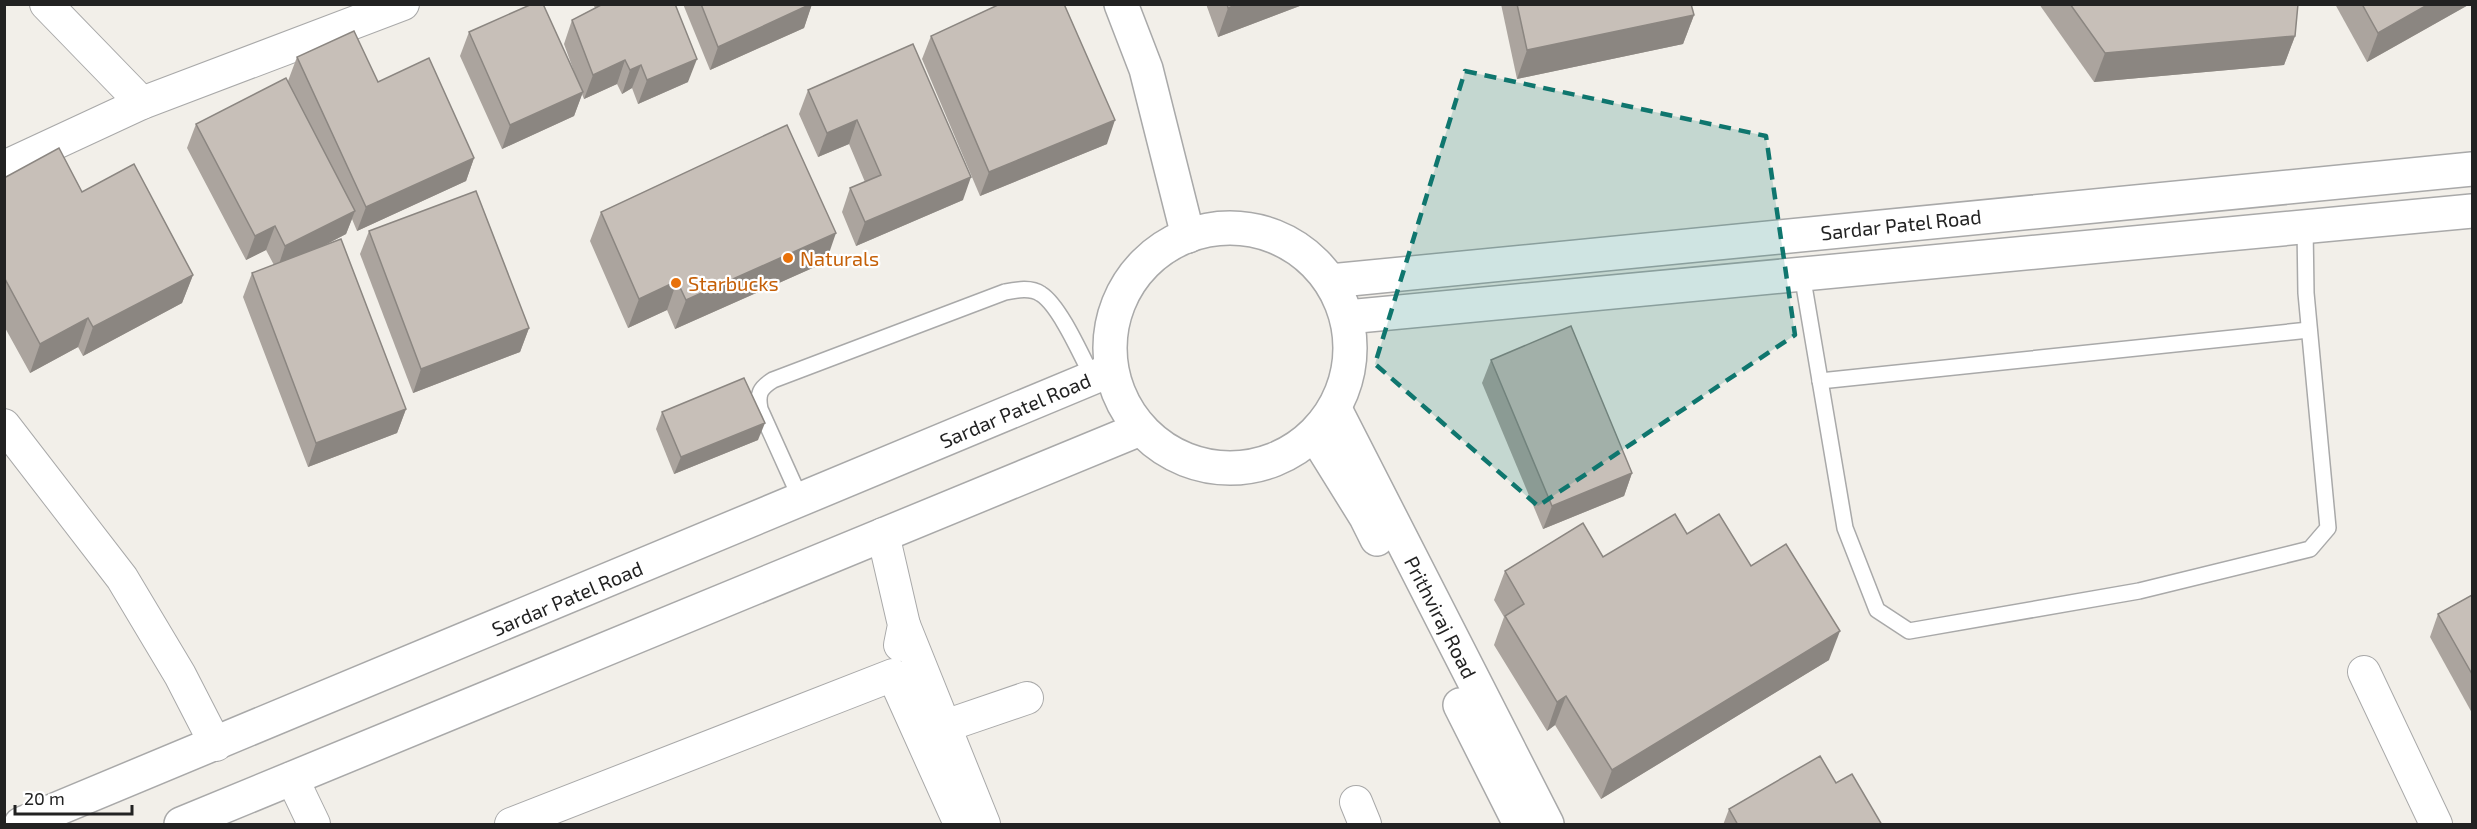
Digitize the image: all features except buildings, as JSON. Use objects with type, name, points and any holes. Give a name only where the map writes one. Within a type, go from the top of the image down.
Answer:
[{"type":"street","points":[[46,4],[142,103]]},
{"type":"street","points":[[1121,4],[1146,69],[1188,236]]},
{"type":"street","points":[[4,167],[142,103],[401,5]]},
{"type":"street","name":"Sardar Patel Road","points":[[1330,281],[2472,169]]},
{"type":"street","name":"Sardar Patel Road","points":[[1347,317],[2472,210]]},
{"type":"street","points":[[1227,228],[1266,234],[1302,252],[1330,281],[1347,317],[1350,365],[1335,410],[1315,435],[1275,461],[1227,470],[1179,458],[1140,429],[1102,374],[1118,304],[1134,275],[1158,252],[1188,236],[1227,228]]},
{"type":"street","name":"Sardar Patel Road","points":[[21,825],[1102,374]]},
{"type":"street","name":"Prithviraj Road","points":[[1335,410],[1547,825]]},
{"type":"street","points":[[4,425],[122,578],[175,666],[216,745]]},
{"type":"street","points":[[181,825],[1140,429]]},
{"type":"street","name":"Prithviraj Road","points":[[1315,435],[1366,517],[1520,825]]},
{"type":"street","points":[[883,534],[904,625],[984,825]]},
{"type":"street","points":[[904,625],[893,675],[960,825]]},
{"type":"street","points":[[2364,672],[2436,825]]},
{"type":"street","points":[[511,825],[893,675]]},
{"type":"street","points":[[945,726],[1027,698]]},
{"type":"street","points":[[292,778],[314,825]]},
{"type":"lane","points":[[1802,274],[1845,528],[1877,610],[1909,631],[2139,591],[2310,549],[2328,528],[2306,293],[2305,226]]},
{"type":"lane","points":[[801,500],[760,409],[758,397],[761,387],[773,380],[1005,292],[1024,289],[1041,294],[1054,307],[1102,374]]},
{"type":"lane","points":[[1820,381],[2309,330]]},
{"type":"highlighted area","points":[[1465,71],[1766,136],[1795,335],[1538,506],[1375,364]]},
{"type":"place","name":"Naturals","points":[[788,258]]},
{"type":"place","name":"Starbucks","points":[[676,283]]}]
